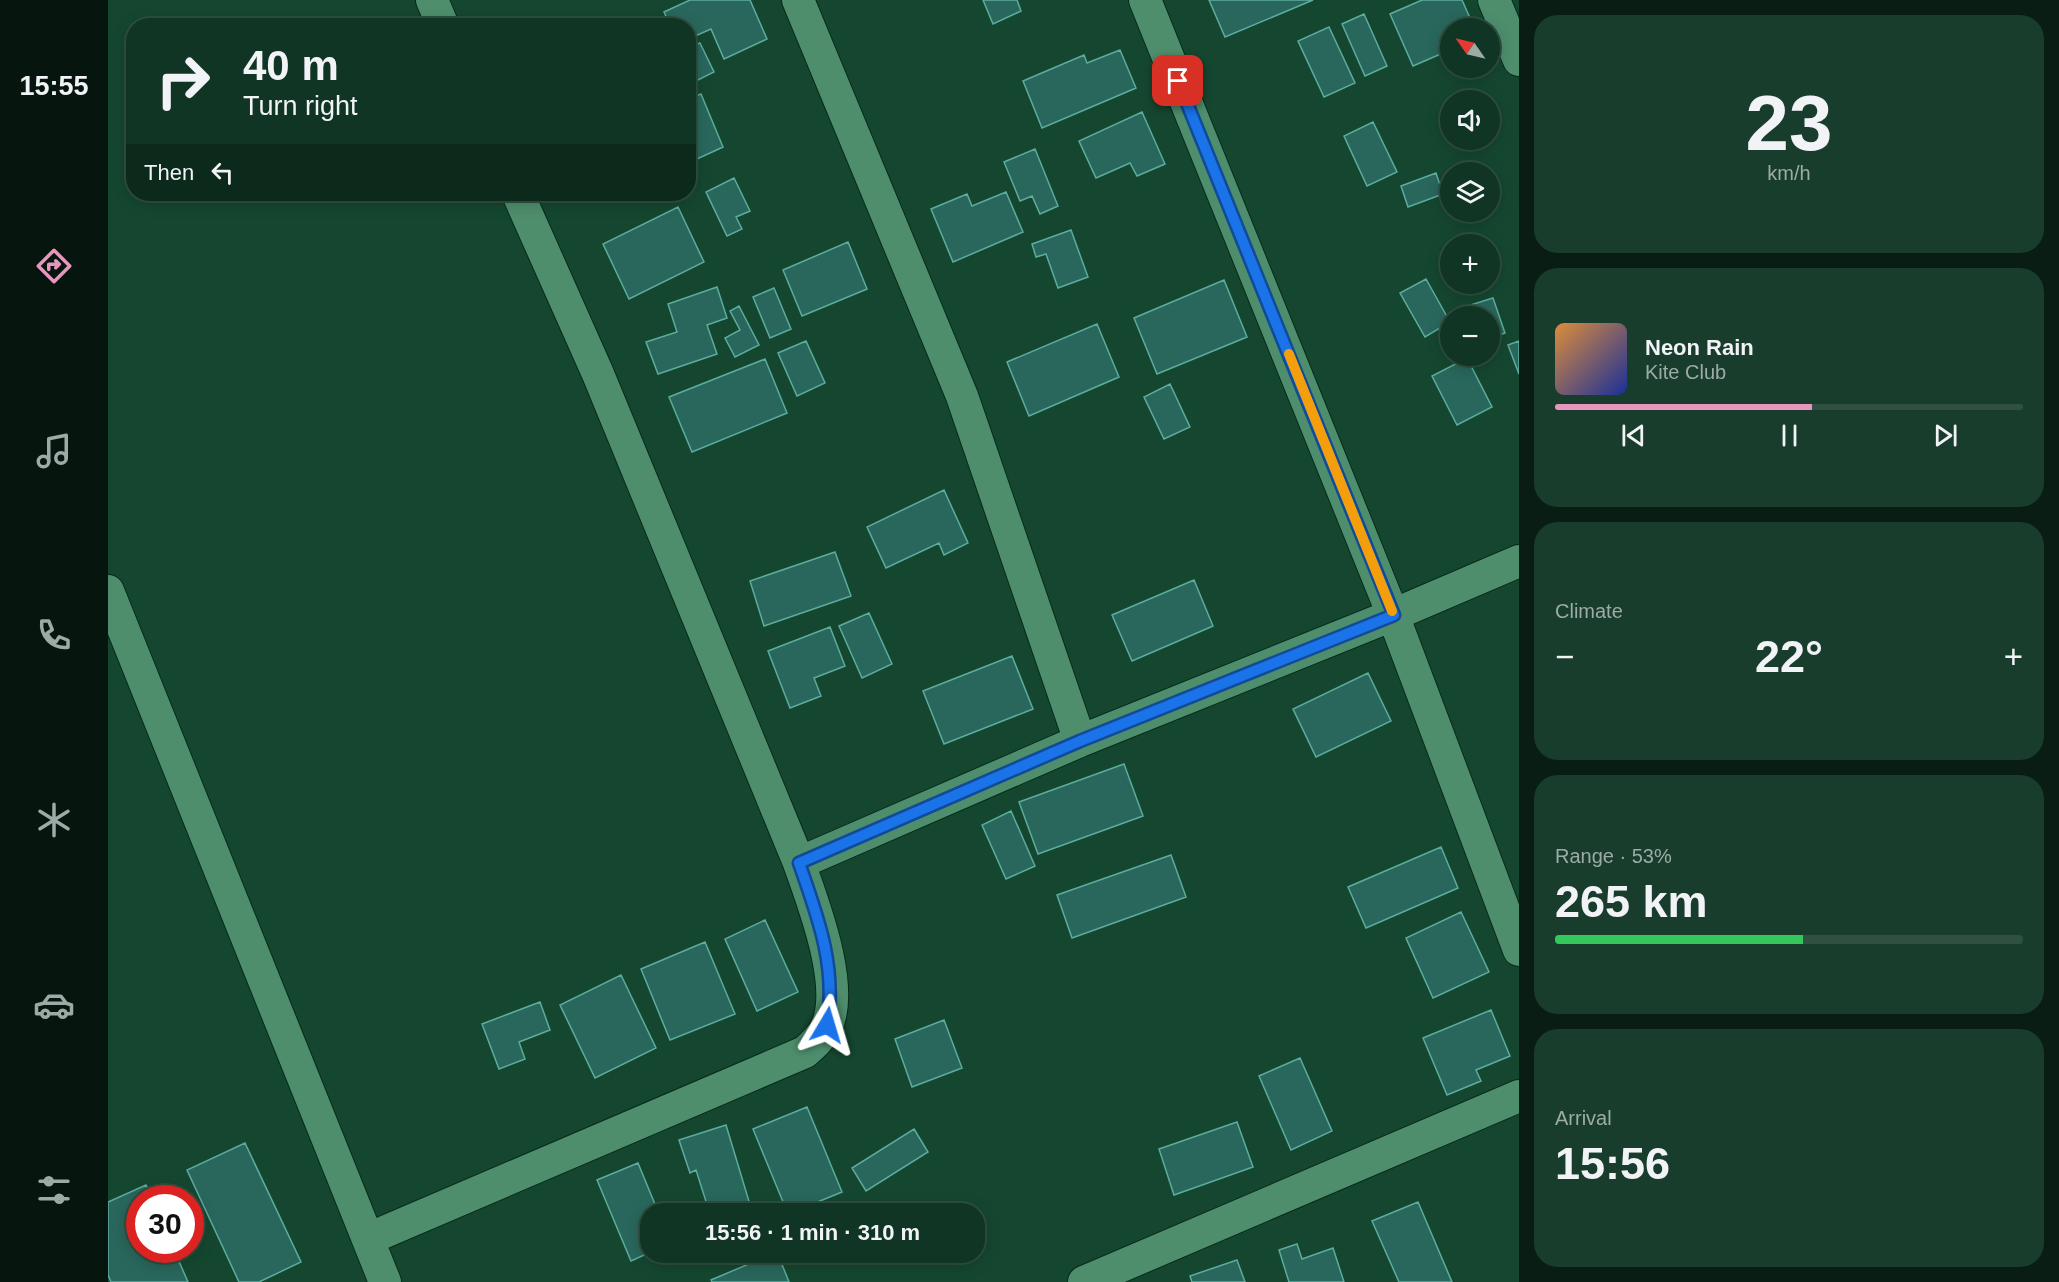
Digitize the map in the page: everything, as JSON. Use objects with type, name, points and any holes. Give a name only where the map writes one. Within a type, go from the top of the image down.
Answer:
[{"type":"street","points":[[432,0],[440,18]]},
{"type":"street","points":[[798,0],[962,396],[1080,741]]},
{"type":"street","points":[[1145,0],[1394,615],[1519,950]]},
{"type":"street","points":[[1494,0],[1519,60]]},
{"type":"street","points":[[368,1239],[805,1052],[819,1040],[827,1025],[831,1002],[823,932],[799,863],[598,374],[521,201]]},
{"type":"street","points":[[799,863],[1080,741],[1394,615],[1519,561]]},
{"type":"street","points":[[108,591],[385,1282]]},
{"type":"street","points":[[1084,1282],[1519,1096]]},
{"type":"building","points":[[690,0],[750,0],[767,39],[724,59],[711,29],[696,36],[696,18],[667,18],[664,12]]},
{"type":"building","points":[[983,0],[1017,0],[1021,11],[993,24]]},
{"type":"building","points":[[1209,0],[1313,0],[1225,37]]},
{"type":"building","points":[[1422,0],[1462,0],[1470,18],[1440,18],[1440,54],[1413,66],[1390,14]]},
{"type":"building","points":[[1364,14],[1387,66],[1365,76],[1342,24]]},
{"type":"building","points":[[1329,27],[1355,83],[1324,97],[1298,41]]},
{"type":"building","points":[[700,43],[714,72],[696,81],[696,45]]},
{"type":"building","points":[[1120,50],[1136,88],[1042,128],[1023,81],[1084,55],[1087,63]]},
{"type":"building","points":[[701,94],[723,147],[697,159],[696,157],[696,96]]},
{"type":"building","points":[[1142,112],[1165,164],[1137,176],[1130,163],[1096,178],[1079,141]]},
{"type":"building","points":[[1373,122],[1397,172],[1367,186],[1344,136]]},
{"type":"building","points":[[1035,149],[1058,206],[1040,214],[1032,196],[1020,201],[1004,162]]},
{"type":"building","points":[[1436,173],[1440,185],[1440,195],[1408,207],[1401,186]]},
{"type":"building","points":[[734,178],[750,211],[736,217],[742,229],[727,236],[706,192]]},
{"type":"building","points":[[1006,192],[1023,232],[953,262],[931,209],[967,194],[972,206]]},
{"type":"building","points":[[678,207],[704,262],[629,299],[603,244]]},
{"type":"building","points":[[1071,230],[1088,277],[1058,288],[1046,254],[1036,257],[1032,244]]},
{"type":"building","points":[[848,242],[867,289],[802,316],[783,270]]},
{"type":"building","points":[[1426,279],[1441,306],[1440,328],[1425,337],[1400,293]]},
{"type":"building","points":[[1224,280],[1247,337],[1157,374],[1134,318]]},
{"type":"building","points":[[717,287],[727,318],[707,325],[717,354],[658,374],[646,342],[677,332],[668,304]]},
{"type":"building","points":[[774,288],[791,329],[770,338],[753,297]]},
{"type":"building","points":[[1493,298],[1496,306],[1468,306]]},
{"type":"building","points":[[739,306],[759,345],[735,357],[725,338],[740,330],[730,311]]},
{"type":"building","points":[[1500,318],[1505,333],[1500,335]]},
{"type":"building","points":[[1097,324],[1119,377],[1029,416],[1007,362]]},
{"type":"building","points":[[806,341],[825,383],[797,396],[778,353]]},
{"type":"building","points":[[1519,341],[1519,374],[1508,345]]},
{"type":"building","points":[[765,359],[787,413],[692,452],[669,397]]},
{"type":"building","points":[[1451,366],[1471,366],[1492,407],[1457,425],[1432,376]]},
{"type":"building","points":[[1170,384],[1190,427],[1164,439],[1144,397]]},
{"type":"building","points":[[944,490],[968,543],[944,555],[939,543],[886,568],[867,527]]},
{"type":"building","points":[[835,552],[851,596],[764,626],[750,581]]},
{"type":"building","points":[[1194,580],[1213,626],[1132,661],[1112,615]]},
{"type":"building","points":[[869,613],[892,664],[862,678],[839,626]]},
{"type":"building","points":[[830,627],[845,666],[814,678],[821,696],[790,708],[768,651]]},
{"type":"building","points":[[1012,656],[1033,709],[944,744],[923,691]]},
{"type":"building","points":[[1368,673],[1391,721],[1316,757],[1293,709]]},
{"type":"building","points":[[1124,764],[1143,816],[1038,854],[1019,802]]},
{"type":"building","points":[[1011,811],[1035,866],[1006,879],[982,825]]},
{"type":"building","points":[[1441,847],[1458,888],[1366,928],[1348,887]]},
{"type":"building","points":[[1171,855],[1186,897],[1072,938],[1057,895]]},
{"type":"building","points":[[1461,912],[1489,972],[1433,998],[1406,938]]},
{"type":"building","points":[[765,920],[798,992],[757,1011],[725,939]]},
{"type":"building","points":[[705,942],[735,1014],[670,1040],[641,969]]},
{"type":"building","points":[[621,975],[656,1048],[595,1078],[560,1005]]},
{"type":"building","points":[[540,1002],[550,1030],[519,1042],[525,1059],[499,1069],[482,1024]]},
{"type":"building","points":[[1491,1010],[1510,1056],[1476,1070],[1481,1081],[1447,1095],[1423,1038]]},
{"type":"building","points":[[944,1020],[962,1068],[912,1087],[895,1039]]},
{"type":"building","points":[[1300,1058],[1332,1131],[1291,1150],[1259,1076]]},
{"type":"building","points":[[807,1107],[842,1192],[815,1203],[783,1203],[753,1129]]},
{"type":"building","points":[[1237,1122],[1253,1167],[1174,1195],[1159,1149]]},
{"type":"building","points":[[726,1125],[749,1203],[706,1203],[696,1170],[690,1173],[679,1140]]},
{"type":"building","points":[[914,1129],[928,1152],[866,1191],[852,1168]]},
{"type":"building","points":[[245,1143],[301,1262],[259,1282],[239,1282],[204,1207],[204,1185],[194,1185],[187,1170]]},
{"type":"building","points":[[638,1163],[654,1203],[640,1203],[640,1257],[631,1261],[597,1180]]},
{"type":"building","points":[[126,1194],[126,1263],[180,1263],[188,1282],[111,1282],[108,1275],[108,1202]]},
{"type":"building","points":[[1418,1202],[1452,1282],[1399,1282],[1372,1221]]},
{"type":"building","points":[[1297,1244],[1302,1259],[1333,1248],[1344,1282],[1289,1282],[1279,1250]]},
{"type":"building","points":[[1237,1260],[1245,1282],[1192,1282],[1190,1276]]},
{"type":"building","points":[[751,1263],[781,1263],[789,1282],[712,1282],[711,1280]]},
{"type":"slow traffic","points":[[1289,354],[1392,611]]},
{"type":"route","points":[[827,1025],[831,1002],[830,971],[823,932],[799,863],[1080,741],[1394,615],[1178,81]]}]
